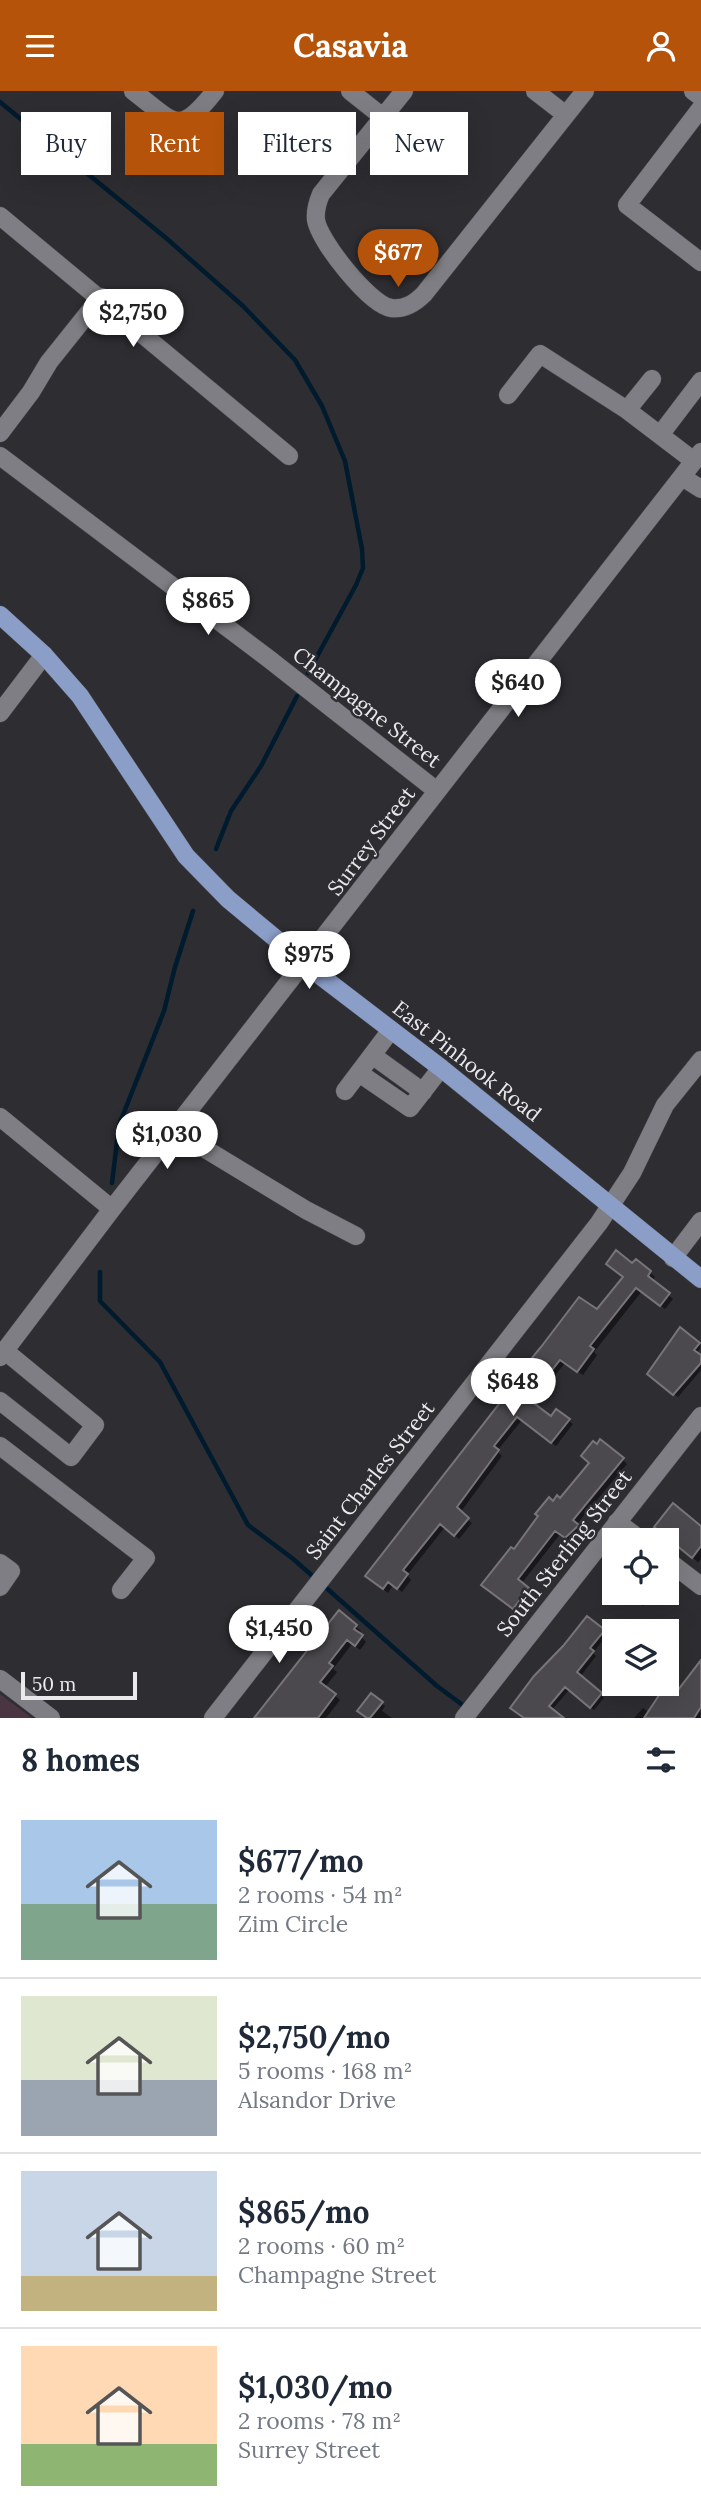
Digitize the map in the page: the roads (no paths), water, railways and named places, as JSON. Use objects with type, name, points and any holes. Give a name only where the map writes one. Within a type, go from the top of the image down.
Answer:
[{"type":"main road","name":"East Pinhook Road","points":[[0,615],[44,655],[80,696],[163,824],[192,863],[228,899],[305,964],[442,1068],[701,1279]]},
{"type":"street","points":[[134,91],[173,121],[182,122],[198,114],[215,91]]},
{"type":"street","points":[[350,91],[376,112]]},
{"type":"street","points":[[388,112],[404,91]]},
{"type":"street","points":[[535,91],[566,115]]},
{"type":"street","points":[[370,135],[321,194],[316,219],[324,242],[371,298],[381,305],[400,308],[410,306],[425,294],[584,91]]},
{"type":"street","points":[[694,91],[701,97]]},
{"type":"street","points":[[701,108],[627,205],[701,262]]},
{"type":"street","points":[[0,216],[101,297],[289,456]]},
{"type":"street","points":[[0,433],[31,392],[49,362],[101,297]]},
{"type":"street","points":[[508,395],[540,354],[627,410],[660,435],[698,456]]},
{"type":"street","points":[[627,410],[652,379]]},
{"type":"street","points":[[660,435],[701,381]]},
{"type":"street","name":"Champagne Street","points":[[0,456],[270,659],[437,791]]},
{"type":"street","name":"Surrey Street","points":[[2,1354],[698,456]]},
{"type":"street","points":[[682,477],[701,489]]},
{"type":"street","points":[[0,713],[44,655]]},
{"type":"street","points":[[345,1091],[391,1030]]},
{"type":"street","points":[[372,1055],[423,1092]]},
{"type":"street","name":"Saint Charles Street","points":[[213,1718],[611,1206],[632,1173],[665,1105],[701,1060]]},
{"type":"street","points":[[359,1073],[410,1108],[442,1068]]},
{"type":"street","points":[[0,1117],[112,1209]]},
{"type":"street","points":[[174,1130],[306,1210],[356,1236]]},
{"type":"street","points":[[673,1258],[701,1221]]},
{"type":"street","points":[[0,1401],[71,1457],[95,1426],[2,1354]]},
{"type":"street","name":"South Sterling Street","points":[[468,1713],[701,1416]]},
{"type":"street","points":[[0,1446],[146,1557],[121,1590]]},
{"type":"street","points":[[617,1522],[625,1528]]},
{"type":"street","points":[[0,1563],[11,1571],[0,1587]]},
{"type":"street","points":[[679,1570],[701,1587]]},
{"type":"street","points":[[0,1679],[51,1718]]},
{"type":"waterway","points":[[0,102],[166,238],[243,306],[295,360],[322,406],[345,461],[362,549],[363,568],[308,673]]},
{"type":"waterway","points":[[216,849],[231,811],[261,766],[297,696]]},
{"type":"waterway","points":[[112,1183],[119,1125],[164,1011],[193,911]]},
{"type":"waterway","points":[[100,1272],[100,1301],[160,1362],[248,1525],[316,1579]]},
{"type":"waterway","points":[[323,1585],[437,1686],[468,1709]]}]
